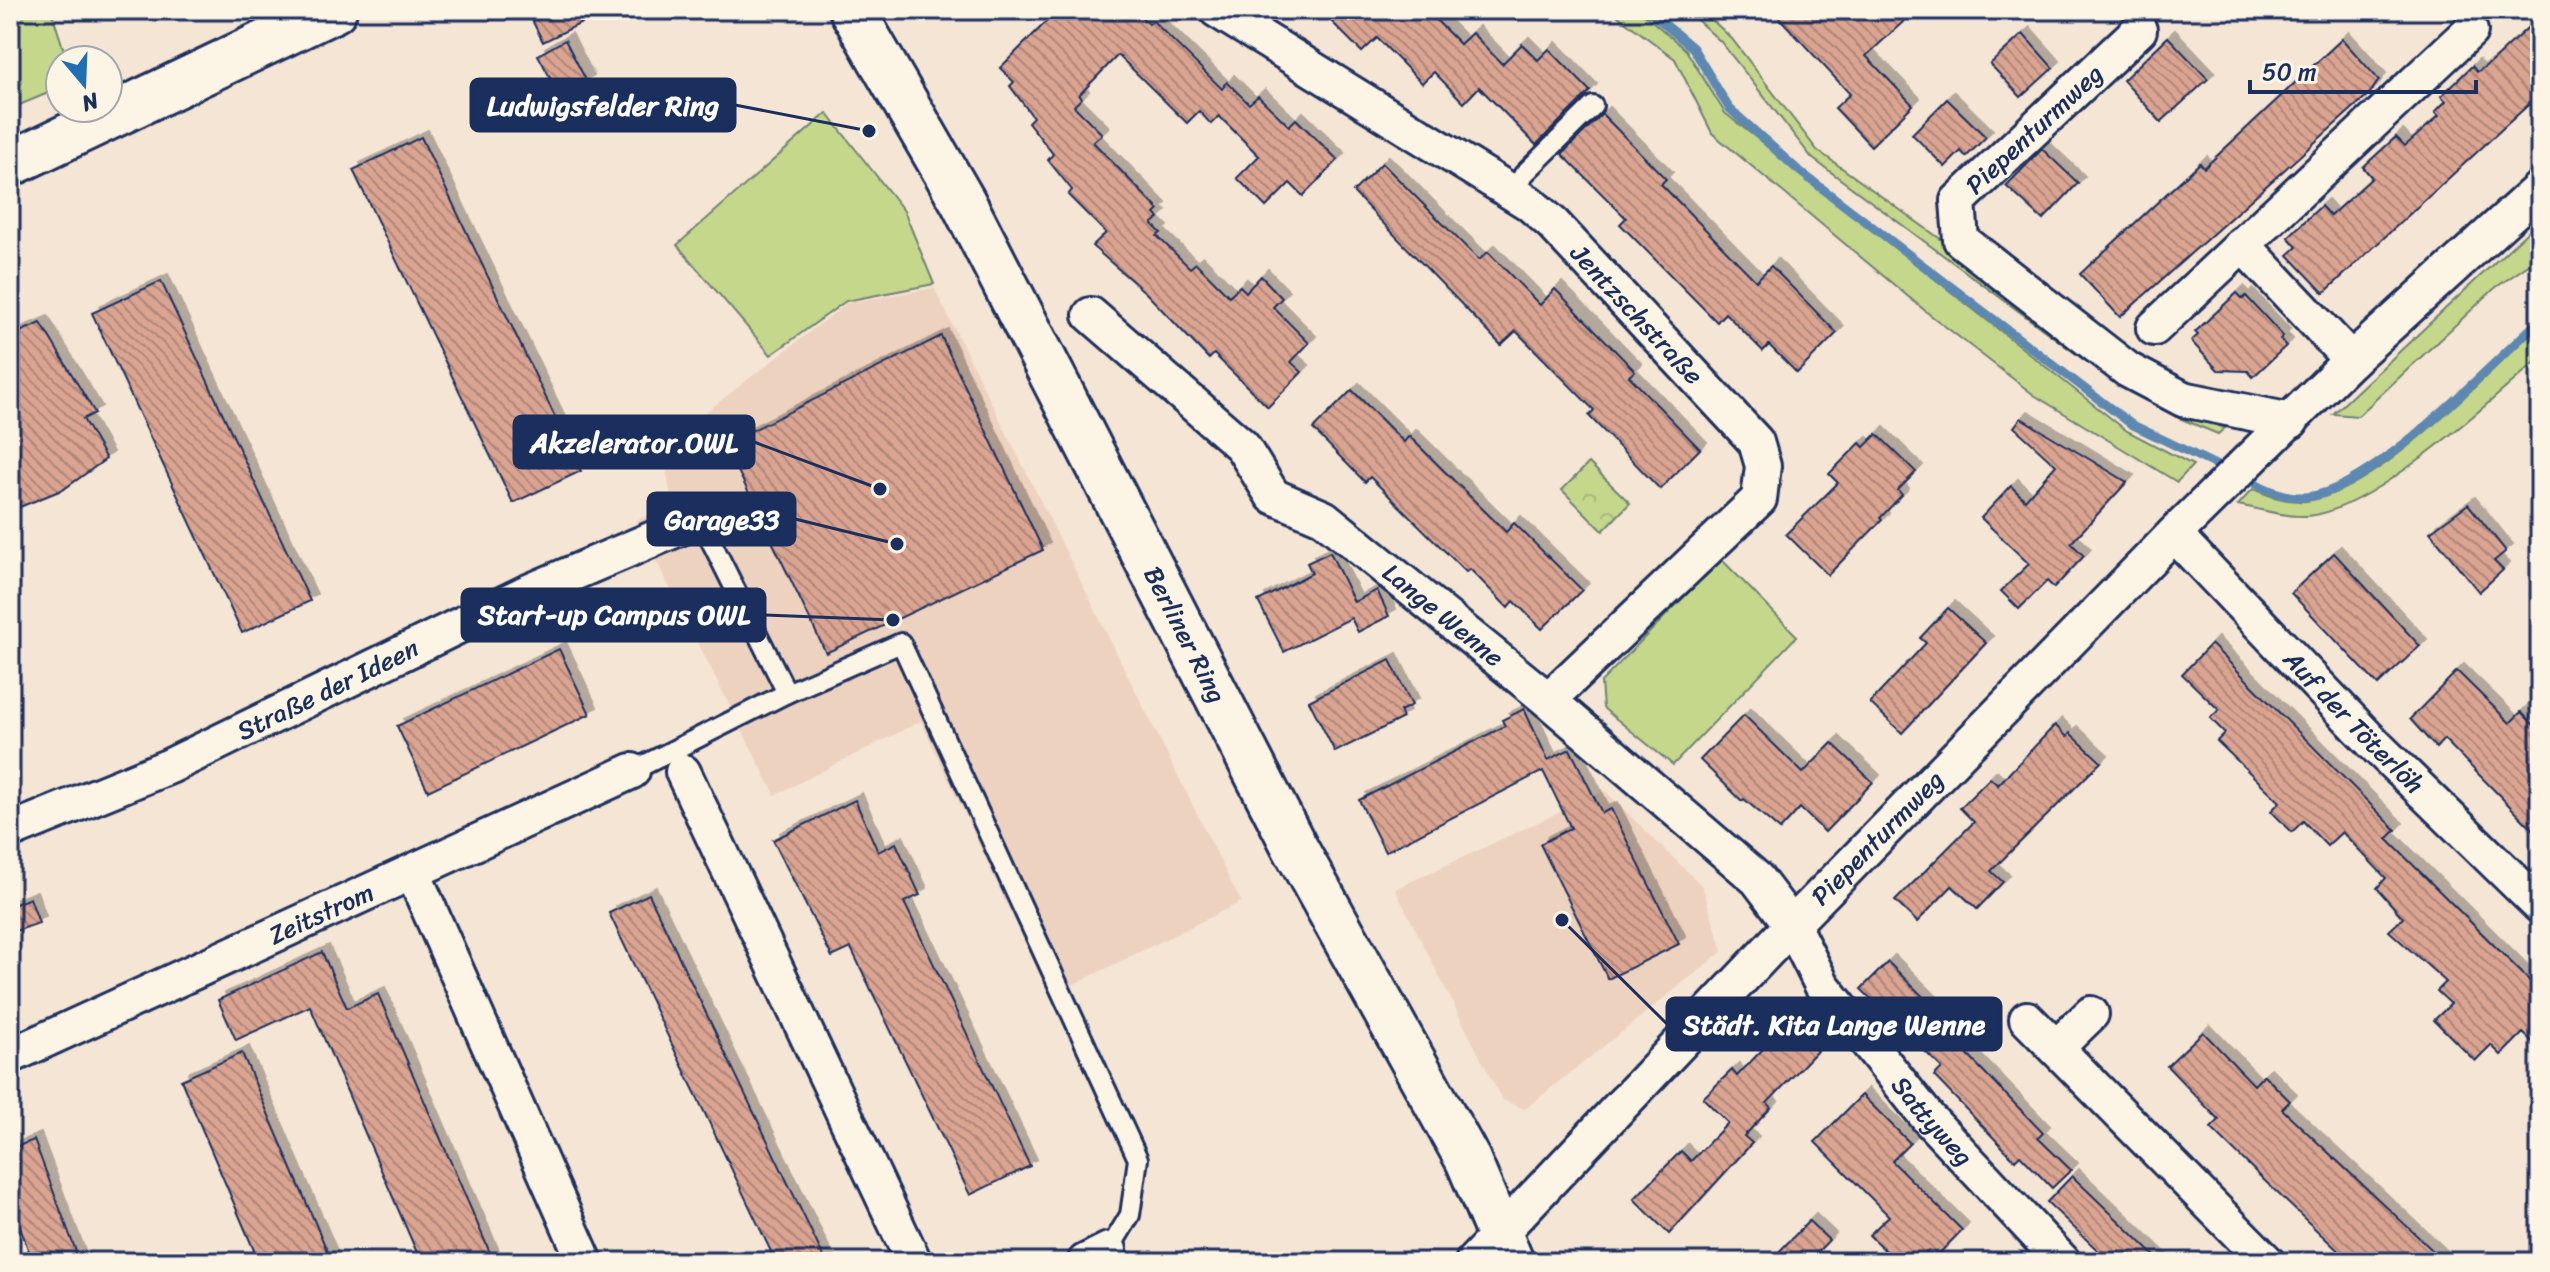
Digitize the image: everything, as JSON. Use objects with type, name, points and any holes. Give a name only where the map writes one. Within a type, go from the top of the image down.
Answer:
[{"type":"main road","points":[[10,164],[334,10]]},
{"type":"main road","name":"Berliner Ring","points":[[852,10],[963,202],[1294,846],[1468,1160],[1494,1252]]},
{"type":"street","name":"Jentzschstraße","points":[[1217,10],[1513,193],[1553,224],[1756,442],[1763,466],[1759,499],[1548,700]]},
{"type":"street","name":"Piepenturmweg","points":[[2139,30],[1958,201],[1961,240],[2128,370],[2183,399],[2281,429]]},
{"type":"street","points":[[2154,328],[2470,31]]},
{"type":"street","name":"Piepenturmweg","points":[[1494,1252],[1792,925],[2174,534],[2351,360],[2540,188]]},
{"type":"street","points":[[2242,244],[2351,360]]},
{"type":"street","name":"Lange Wenne","points":[[1091,315],[1242,446],[1273,496],[1324,518],[1548,700],[1757,879],[1792,925]]},
{"type":"street","name":"Straße der Ideen","points":[[10,831],[183,760],[524,594],[700,519]]},
{"type":"street","name":"Auf der Töterlöh","points":[[2174,534],[2375,745],[2540,906]]},
{"type":"street","name":"Zeitstrom","points":[[10,1056],[632,771]]},
{"type":"street","points":[[683,772],[914,1262]]},
{"type":"street","points":[[413,873],[585,1262]]},
{"type":"street","name":"Sattyweg","points":[[1792,925],[1822,985],[1928,1118],[2063,1262]]},
{"type":"street","points":[[2056,1048],[2091,1014]]},
{"type":"street","points":[[2027,1019],[2267,1262]]},
{"type":"lane","points":[[1513,193],[1524,174],[1564,131],[1593,106]]},
{"type":"lane","points":[[700,519],[787,693]]},
{"type":"lane","points":[[632,771],[787,693],[901,643],[1138,1159],[1130,1215],[1097,1256]]},
{"type":"shaded area","points":[[934,288],[1241,902],[1050,996],[921,721],[775,795],[636,521],[672,503],[662,446],[847,303]]},
{"type":"shaded area","points":[[1605,791],[1702,886],[1723,951],[1525,1109],[1502,1100],[1395,889]]},
{"type":"green space","points":[[10,10],[51,10],[62,44],[44,44],[44,95],[10,109]]},
{"type":"green space","points":[[1610,10],[1639,10],[1686,50],[1725,113],[2127,431],[2193,465],[2177,482],[2034,395],[1929,314],[1712,133],[1675,59]]},
{"type":"green space","points":[[1686,10],[1702,10],[1732,39],[1817,150],[2182,413],[2225,428],[2218,434],[2179,418],[2118,385],[1812,158],[1721,42]]},
{"type":"green space","points":[[827,113],[904,211],[934,284],[846,301],[771,355],[677,245]]},
{"type":"green space","points":[[2540,220],[2540,257],[2495,288],[2358,416],[2333,414]]},
{"type":"green space","points":[[2540,325],[2540,358],[2429,452],[2363,496],[2333,510],[2306,516],[2238,505],[2253,489],[2286,500],[2307,501],[2335,493],[2366,477],[2430,428]]},
{"type":"green space","points":[[1589,463],[1630,503],[1603,531],[1562,490]]},
{"type":"green space","points":[[1721,559],[1797,636],[1673,765],[1603,708],[1601,682]]},
{"type":"building","points":[[527,10],[608,10],[543,42]]},
{"type":"building","points":[[1058,10],[1134,10],[1149,24],[1153,21],[1222,89],[1227,82],[1249,104],[1258,96],[1289,126],[1296,119],[1338,160],[1303,196],[1290,183],[1266,207],[1237,178],[1259,156],[1219,116],[1211,124],[1199,111],[1187,123],[1118,55],[1079,95],[1082,98],[1074,106],[1102,134],[1093,142],[1159,210],[1155,214],[1159,218],[1152,224],[1161,233],[1157,236],[1190,268],[1196,263],[1229,296],[1240,286],[1246,292],[1261,276],[1282,298],[1273,307],[1309,343],[1291,362],[1302,372],[1268,407],[1214,354],[1209,359],[1146,293],[1092,246],[1106,233],[1068,195],[1072,190],[1048,160],[1053,154],[1028,122],[1033,117],[1010,86],[1014,82],[1000,68]]},
{"type":"building","points":[[1320,10],[1426,10],[1460,44],[1472,33],[1502,64],[1522,44],[1538,60],[1549,49],[1590,91],[1536,145],[1479,87],[1464,103],[1434,72],[1422,83],[1377,38],[1362,52]]},
{"type":"building","points":[[1772,10],[1916,10],[1866,56],[1913,105],[1871,146],[1835,108],[1850,94]]},
{"type":"building","points":[[2540,16],[2540,94],[2324,293],[2288,255],[2297,247],[2288,237],[2321,206],[2330,216],[2372,178],[2363,167],[2396,137],[2405,146],[2439,116],[2435,112],[2446,101],[2441,96],[2472,66],[2477,72],[2490,63]]},
{"type":"building","points":[[2023,34],[2053,68],[2021,97],[1990,64]]},
{"type":"building","points":[[2168,37],[2208,79],[2161,122],[2123,80]]},
{"type":"building","points":[[2342,39],[2379,80],[2370,93],[2120,317],[2080,274],[2200,163],[2204,168]]},
{"type":"building","points":[[565,40],[587,82],[560,96],[538,55]]},
{"type":"building","points":[[1947,99],[1986,137],[1966,157],[1961,151],[1945,167],[1912,134]]},
{"type":"building","points":[[1602,114],[1666,179],[1661,184],[1756,281],[1771,266],[1837,333],[1797,373],[1769,345],[1763,351],[1725,313],[1717,322],[1620,224],[1626,218],[1562,154]]},
{"type":"building","points":[[421,137],[581,471],[513,503],[353,170]]},
{"type":"building","points":[[2042,149],[2078,183],[2043,220],[2006,186]]},
{"type":"building","points":[[1382,163],[1479,260],[1488,252],[1540,305],[1555,289],[1635,371],[1629,376],[1700,449],[1660,489],[1589,416],[1594,410],[1516,331],[1501,345],[1353,192]]},
{"type":"building","points":[[161,281],[310,601],[242,633],[92,313]]},
{"type":"building","points":[[2237,293],[2243,299],[2246,296],[2283,336],[2280,339],[2286,346],[2253,377],[2248,371],[2218,370],[2191,341],[2198,335],[2195,332]]},
{"type":"building","points":[[41,323],[95,413],[83,419],[106,459],[64,489],[10,511],[10,336]]},
{"type":"building","points":[[941,336],[1043,550],[826,653],[725,444]]},
{"type":"building","points":[[1352,390],[1404,442],[1409,436],[1506,532],[1514,523],[1582,590],[1542,629],[1514,601],[1508,608],[1470,569],[1466,572],[1370,477],[1365,482],[1313,429]]},
{"type":"building","points":[[2021,418],[2127,482],[2071,543],[2084,556],[2054,588],[2047,581],[2019,609],[2001,591],[2029,564],[1981,518],[2011,486],[2025,500],[2056,465],[2014,427]]},
{"type":"building","points":[[1877,434],[1916,472],[1898,490],[1902,495],[1880,518],[1882,520],[1828,575],[1786,534],[1838,483],[1829,474],[1860,443],[1864,447]]},
{"type":"building","points":[[2468,504],[2506,551],[2494,561],[2503,570],[2479,592],[2430,532]]},
{"type":"building","points":[[1330,552],[1354,602],[1377,590],[1389,616],[1358,632],[1351,618],[1284,652],[1258,601],[1312,573],[1307,563]]},
{"type":"building","points":[[2334,553],[2420,646],[2378,685],[2291,593]]},
{"type":"building","points":[[1948,608],[1986,643],[1902,733],[1870,703],[1926,643],[1920,638]]},
{"type":"building","points":[[2211,644],[2396,830],[2387,839],[2540,991],[2540,1049],[2523,1033],[2501,1055],[2491,1045],[2475,1061],[2434,1020],[2451,1004],[2437,991],[2446,982],[2389,931],[2403,918],[2377,888],[2386,878],[2342,832],[2327,846],[2303,821],[2292,832],[2271,811],[2280,802],[2217,741],[2225,733],[2210,718],[2219,710],[2182,674]]},
{"type":"building","points":[[559,649],[590,714],[428,791],[397,726]]},
{"type":"building","points":[[1390,660],[1412,705],[1400,711],[1403,718],[1335,752],[1309,701]]},
{"type":"building","points":[[2457,671],[2510,723],[2521,712],[2540,731],[2540,837],[2444,739],[2436,748],[2410,719]]},
{"type":"building","points":[[1524,709],[1548,760],[1570,749],[1602,813],[1611,809],[1679,944],[1608,979],[1540,844],[1571,828],[1543,771],[1385,852],[1359,800],[1505,726],[1502,720]]},
{"type":"building","points":[[1744,715],[1803,773],[1832,743],[1873,782],[1825,832],[1800,808],[1780,830],[1744,799],[1742,801],[1700,760]]},
{"type":"building","points":[[2055,725],[2067,737],[2070,733],[2101,762],[1991,871],[2003,882],[1977,909],[1952,886],[1917,922],[1895,901],[1974,822],[1960,808],[1990,778],[1998,785]]},
{"type":"building","points":[[855,800],[878,852],[896,843],[920,895],[904,902],[1030,1166],[970,1195],[851,948],[832,957],[773,840]]},
{"type":"building","points":[[649,894],[826,1262],[776,1262],[609,913]]},
{"type":"building","points":[[30,898],[39,923],[10,933],[10,906]]},
{"type":"building","points":[[322,952],[347,1008],[378,994],[494,1262],[421,1262],[310,1006],[236,1040],[218,1000]]},
{"type":"building","points":[[1888,962],[1967,1040],[1960,1047],[2043,1133],[2038,1138],[2071,1170],[2052,1188],[2020,1155],[2015,1160],[1934,1076],[1942,1068],[1861,989]]},
{"type":"building","points":[[1788,1023],[1817,1051],[1767,1103],[1771,1108],[1744,1136],[1752,1143],[1669,1234],[1634,1199],[1681,1151],[1691,1161],[1728,1123],[1703,1098],[1732,1070],[1737,1076]]},
{"type":"building","points":[[2203,1032],[2254,1085],[2264,1075],[2290,1101],[2282,1109],[2445,1262],[2350,1262],[2211,1128],[2219,1120],[2167,1066]]},
{"type":"building","points":[[242,1053],[332,1262],[259,1262],[181,1080]]},
{"type":"building","points":[[1862,1095],[1910,1143],[1892,1161],[1962,1230],[1931,1262],[1897,1262],[1869,1235],[1889,1216],[1815,1142]]},
{"type":"building","points":[[34,1140],[80,1262],[33,1262],[10,1201],[10,1149]]},
{"type":"building","points":[[2072,1176],[2161,1262],[2110,1262],[2047,1202]]},
{"type":"building","points":[[1809,1221],[1829,1240],[1808,1262],[1769,1262]]},
{"type":"waterway","points":[[1648,10],[1693,48],[1729,108],[1798,170],[2131,424],[2228,471]]},
{"type":"waterway","points":[[2242,477],[2288,496],[2306,497],[2333,490],[2363,474],[2429,424],[2540,320]]},
{"type":"place","name":"Ludwigsfelder Ring","points":[[869,131]]},
{"type":"place","name":"Akzelerator.OWL","points":[[880,489]]},
{"type":"place","name":"Garage33","points":[[897,544]]},
{"type":"place","name":"Start-up Campus OWL","points":[[893,620]]},
{"type":"place","name":"Städt. Kita Lange Wenne","points":[[1562,920]]}]
